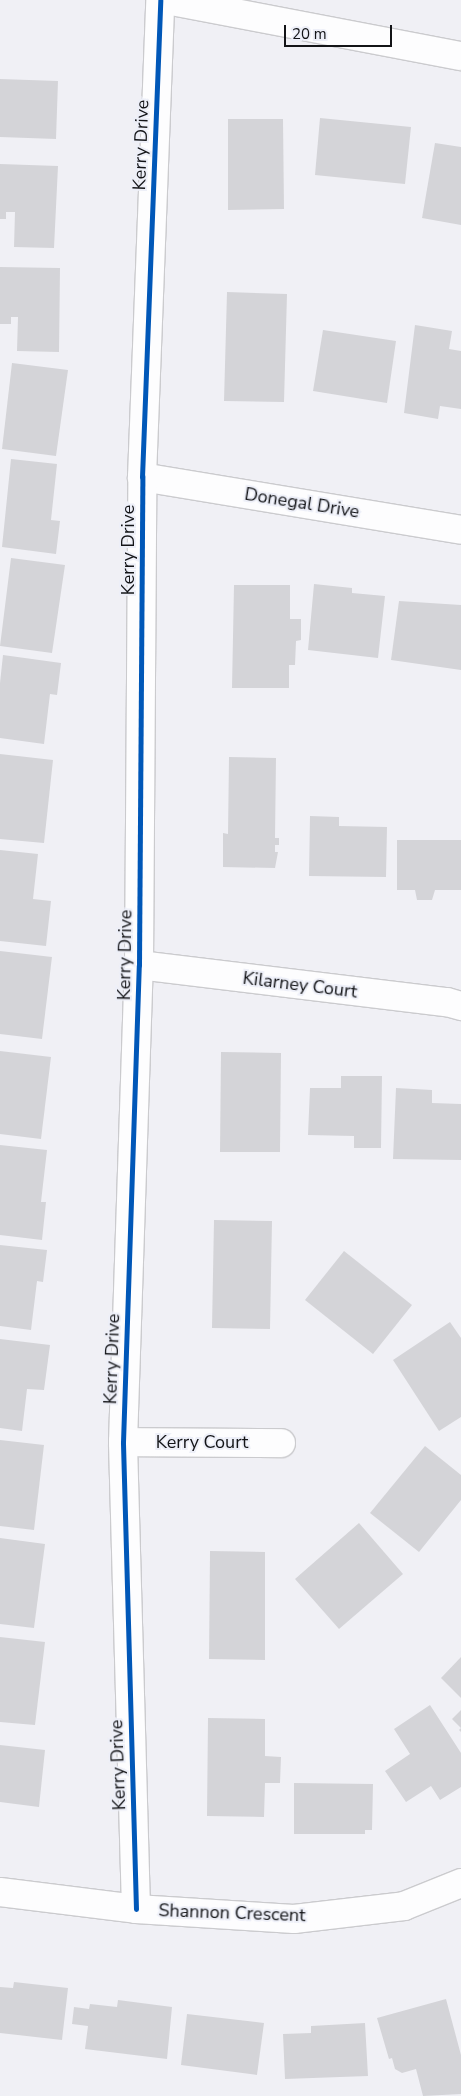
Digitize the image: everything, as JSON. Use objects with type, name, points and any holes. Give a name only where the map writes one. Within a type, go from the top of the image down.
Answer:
[{"type":"street","name":"Kerry Drive","points":[[136,1910],[123,1442],[139,965],[142,477],[160,0]]},
{"type":"street","points":[[167,0],[461,56]]},
{"type":"street","name":"Donegal Drive","points":[[142,477],[461,530]]},
{"type":"street","name":"Kilarney Court","points":[[139,965],[447,1002],[461,1006]]},
{"type":"street","name":"Kerry Court","points":[[123,1442],[281,1443]]},
{"type":"street","name":"Shannon Crescent","points":[[0,1892],[136,1910],[294,1919],[404,1906],[461,1883]]},
{"type":"building","points":[[0,79],[58,81],[56,139],[0,137]]},
{"type":"building","points":[[320,118],[411,127],[405,184],[315,175]]},
{"type":"building","points":[[228,119],[283,119],[284,209],[228,210]]},
{"type":"building","points":[[435,143],[461,147],[461,225],[422,218]]},
{"type":"building","points":[[0,164],[58,166],[54,248],[14,247],[15,212],[6,212],[6,219],[0,219]]},
{"type":"building","points":[[0,267],[60,268],[59,352],[17,351],[18,317],[11,317],[11,324],[0,324]]},
{"type":"building","points":[[227,292],[287,294],[284,402],[224,401]]},
{"type":"building","points":[[415,325],[452,331],[449,349],[461,351],[461,409],[440,406],[438,419],[404,413]]},
{"type":"building","points":[[323,330],[396,341],[387,403],[313,391]]},
{"type":"building","points":[[12,363],[68,370],[56,456],[2,449]]},
{"type":"building","points":[[11,459],[57,464],[51,520],[60,521],[56,554],[2,547]]},
{"type":"building","points":[[11,558],[65,565],[52,653],[0,646]]},
{"type":"building","points":[[314,584],[352,588],[352,593],[385,596],[378,658],[308,650]]},
{"type":"building","points":[[234,585],[290,585],[290,619],[301,619],[301,640],[296,641],[295,665],[289,665],[289,688],[232,688]]},
{"type":"building","points":[[399,601],[461,605],[461,670],[391,660]]},
{"type":"building","points":[[3,655],[61,663],[57,695],[50,694],[44,744],[0,738],[0,683]]},
{"type":"building","points":[[0,754],[53,760],[44,843],[0,839]]},
{"type":"building","points":[[229,757],[276,758],[275,838],[279,838],[279,845],[275,845],[275,852],[278,852],[275,868],[223,867],[223,833],[228,834]]},
{"type":"building","points":[[310,816],[339,817],[339,826],[387,827],[386,877],[309,876]]},
{"type":"building","points":[[397,840],[461,840],[461,890],[435,890],[432,900],[417,900],[415,890],[397,890]]},
{"type":"building","points":[[0,850],[38,854],[33,899],[51,901],[46,946],[0,941]]},
{"type":"building","points":[[0,951],[52,957],[42,1039],[0,1034]]},
{"type":"building","points":[[0,1051],[51,1057],[41,1139],[0,1134]]},
{"type":"building","points":[[221,1052],[281,1053],[280,1152],[220,1152]]},
{"type":"building","points":[[341,1076],[382,1076],[381,1148],[354,1148],[354,1136],[308,1135],[310,1088],[341,1088]]},
{"type":"building","points":[[396,1088],[432,1090],[432,1103],[461,1104],[461,1160],[393,1159]]},
{"type":"building","points":[[0,1145],[47,1150],[41,1202],[46,1202],[42,1240],[0,1235]]},
{"type":"building","points":[[214,1220],[272,1221],[270,1329],[212,1328]]},
{"type":"building","points":[[0,1245],[47,1250],[43,1282],[37,1281],[31,1330],[0,1326]]},
{"type":"building","points":[[344,1251],[412,1305],[373,1354],[305,1300]]},
{"type":"building","points":[[450,1322],[461,1338],[461,1417],[439,1431],[393,1360]]},
{"type":"building","points":[[0,1339],[50,1345],[44,1390],[27,1389],[22,1431],[0,1428]]},
{"type":"building","points":[[0,1440],[44,1445],[34,1530],[0,1526]]},
{"type":"building","points":[[425,1446],[461,1475],[461,1500],[419,1552],[370,1513]]},
{"type":"building","points":[[359,1523],[403,1574],[339,1629],[295,1579]]},
{"type":"building","points":[[0,1538],[45,1544],[34,1628],[0,1624]]},
{"type":"building","points":[[210,1551],[265,1552],[265,1660],[209,1659]]},
{"type":"building","points":[[0,1637],[45,1642],[35,1725],[0,1722]]},
{"type":"building","points":[[461,1657],[461,1698],[441,1678]]},
{"type":"building","points":[[430,1705],[461,1753],[461,1787],[440,1800],[431,1786],[406,1802],[385,1771],[410,1754],[394,1729]]},
{"type":"building","points":[[461,1710],[461,1728],[452,1719]]},
{"type":"building","points":[[208,1718],[265,1719],[265,1756],[281,1757],[280,1783],[265,1783],[264,1817],[207,1816]]},
{"type":"building","points":[[0,1745],[45,1750],[39,1807],[0,1802]]},
{"type":"building","points":[[294,1783],[373,1784],[372,1830],[365,1830],[365,1834],[294,1834]]},
{"type":"building","points":[[14,1982],[68,1988],[62,2040],[0,2033],[0,1987],[13,1988]]},
{"type":"building","points":[[446,1999],[461,2055],[461,2094],[423,2096],[416,2069],[402,2073],[395,2069],[392,2058],[389,2059],[377,2018]]},
{"type":"building","points":[[118,2000],[172,2007],[167,2059],[85,2049],[88,2026],[72,2024],[74,2007],[89,2009],[90,2004],[117,2007]]},
{"type":"building","points":[[187,2014],[264,2023],[257,2075],[181,2065]]},
{"type":"building","points":[[365,2023],[368,2076],[285,2079],[283,2034],[311,2033],[311,2026]]},
{"type":"cycle path","points":[[136,1909],[123,1442],[139,965],[142,477],[160,0]]}]
